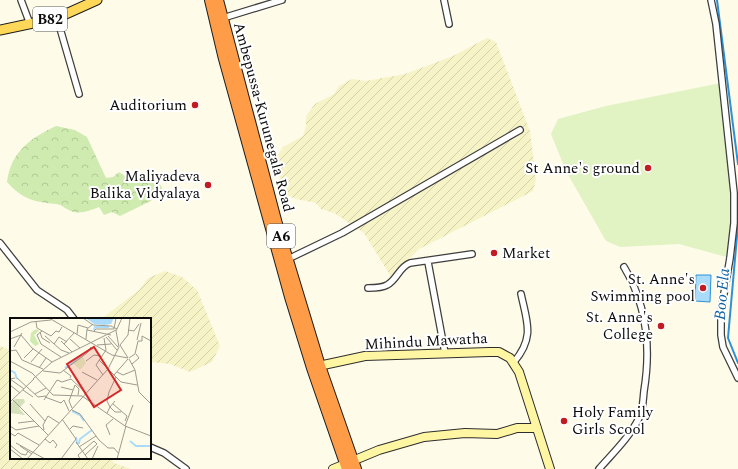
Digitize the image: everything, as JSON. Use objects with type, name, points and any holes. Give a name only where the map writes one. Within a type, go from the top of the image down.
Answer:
[{"type":"highway","name":"Ambepussa-Kurunegala Road","points":[[210,0],[224,60],[262,199],[316,367],[350,466]]},
{"type":"highway","name":"Ambepussa-Kurunegala Road","points":[[218,0],[316,367]]},
{"type":"main road","name":"B82","points":[[0,30],[57,18],[97,0]]},
{"type":"street","points":[[21,0],[30,24]]},
{"type":"street","points":[[223,18],[282,0]]},
{"type":"street","points":[[444,0],[449,24]]},
{"type":"street","points":[[711,0],[716,24],[734,193],[734,223],[721,311],[721,335],[723,347],[738,378]]},
{"type":"street","points":[[57,18],[79,94]]},
{"type":"street","points":[[288,259],[342,233],[520,130]]},
{"type":"street","points":[[0,243],[37,290],[63,307],[73,318]]},
{"type":"street","points":[[368,288],[385,286],[391,283],[405,265],[472,254]]},
{"type":"street","points":[[428,262],[445,353]]},
{"type":"street","points":[[599,469],[628,436],[640,417],[648,366],[646,322],[632,279],[624,267]]},
{"type":"street","points":[[521,294],[528,332],[523,351],[514,362],[524,385],[550,469]]},
{"type":"street","name":"Mihindu Mawatha","points":[[316,367],[365,356],[445,353],[499,352],[514,362]]},
{"type":"street","points":[[333,469],[350,466],[379,450],[424,437],[465,433],[497,434],[517,428],[537,428]]},
{"type":"street","points":[[151,447],[164,453],[186,469]]},
{"type":"shaded area","points":[[487,38],[496,42],[530,131],[536,179],[533,191],[419,249],[391,277],[364,233],[334,213],[321,209],[316,203],[296,199],[286,195],[274,161],[283,147],[303,136],[306,126],[306,116],[315,104],[334,94],[339,86],[352,79],[366,81],[405,74],[453,56]]},
{"type":"shaded area","points":[[165,271],[182,277],[197,290],[220,346],[212,362],[190,372],[170,364],[151,362],[151,318],[102,318],[139,290],[148,278]]},
{"type":"shaded area","points":[[0,346],[10,350],[10,459],[112,459],[114,463],[131,469],[0,469]]},
{"type":"green space","name":"St Anne's ground","points":[[721,83],[734,193],[730,258],[679,244],[620,247],[606,241],[566,171],[551,134],[558,119],[606,106]]},
{"type":"green space","points":[[56,126],[75,130],[87,137],[106,178],[113,177],[119,172],[135,183],[154,173],[163,190],[151,201],[120,216],[112,212],[104,215],[99,207],[83,212],[75,212],[59,204],[35,201],[23,196],[7,182],[9,171],[13,162],[24,147],[38,135]]},
{"type":"water","name":"St. Anne's Swimming pool","points":[[696,275],[711,275],[710,302],[695,301]]},
{"type":"waterway","name":"Boo Ela","points":[[717,0],[738,164]]},
{"type":"waterway","name":"Boo Ela","points":[[738,225],[728,338],[738,363]]},
{"type":"place","name":"Auditorium","points":[[195,105]]},
{"type":"place","name":"St Anne's ground","points":[[648,168]]},
{"type":"place","name":"Maliyadeva Balika Vidyalaya","points":[[208,185]]},
{"type":"place","name":"Market","points":[[494,253]]},
{"type":"place","name":"St. Anne's Swimming pool","points":[[703,288]]},
{"type":"place","name":"St. Anne's College","points":[[661,326]]},
{"type":"place","name":"Holy Family Girls Scool","points":[[564,421]]}]
